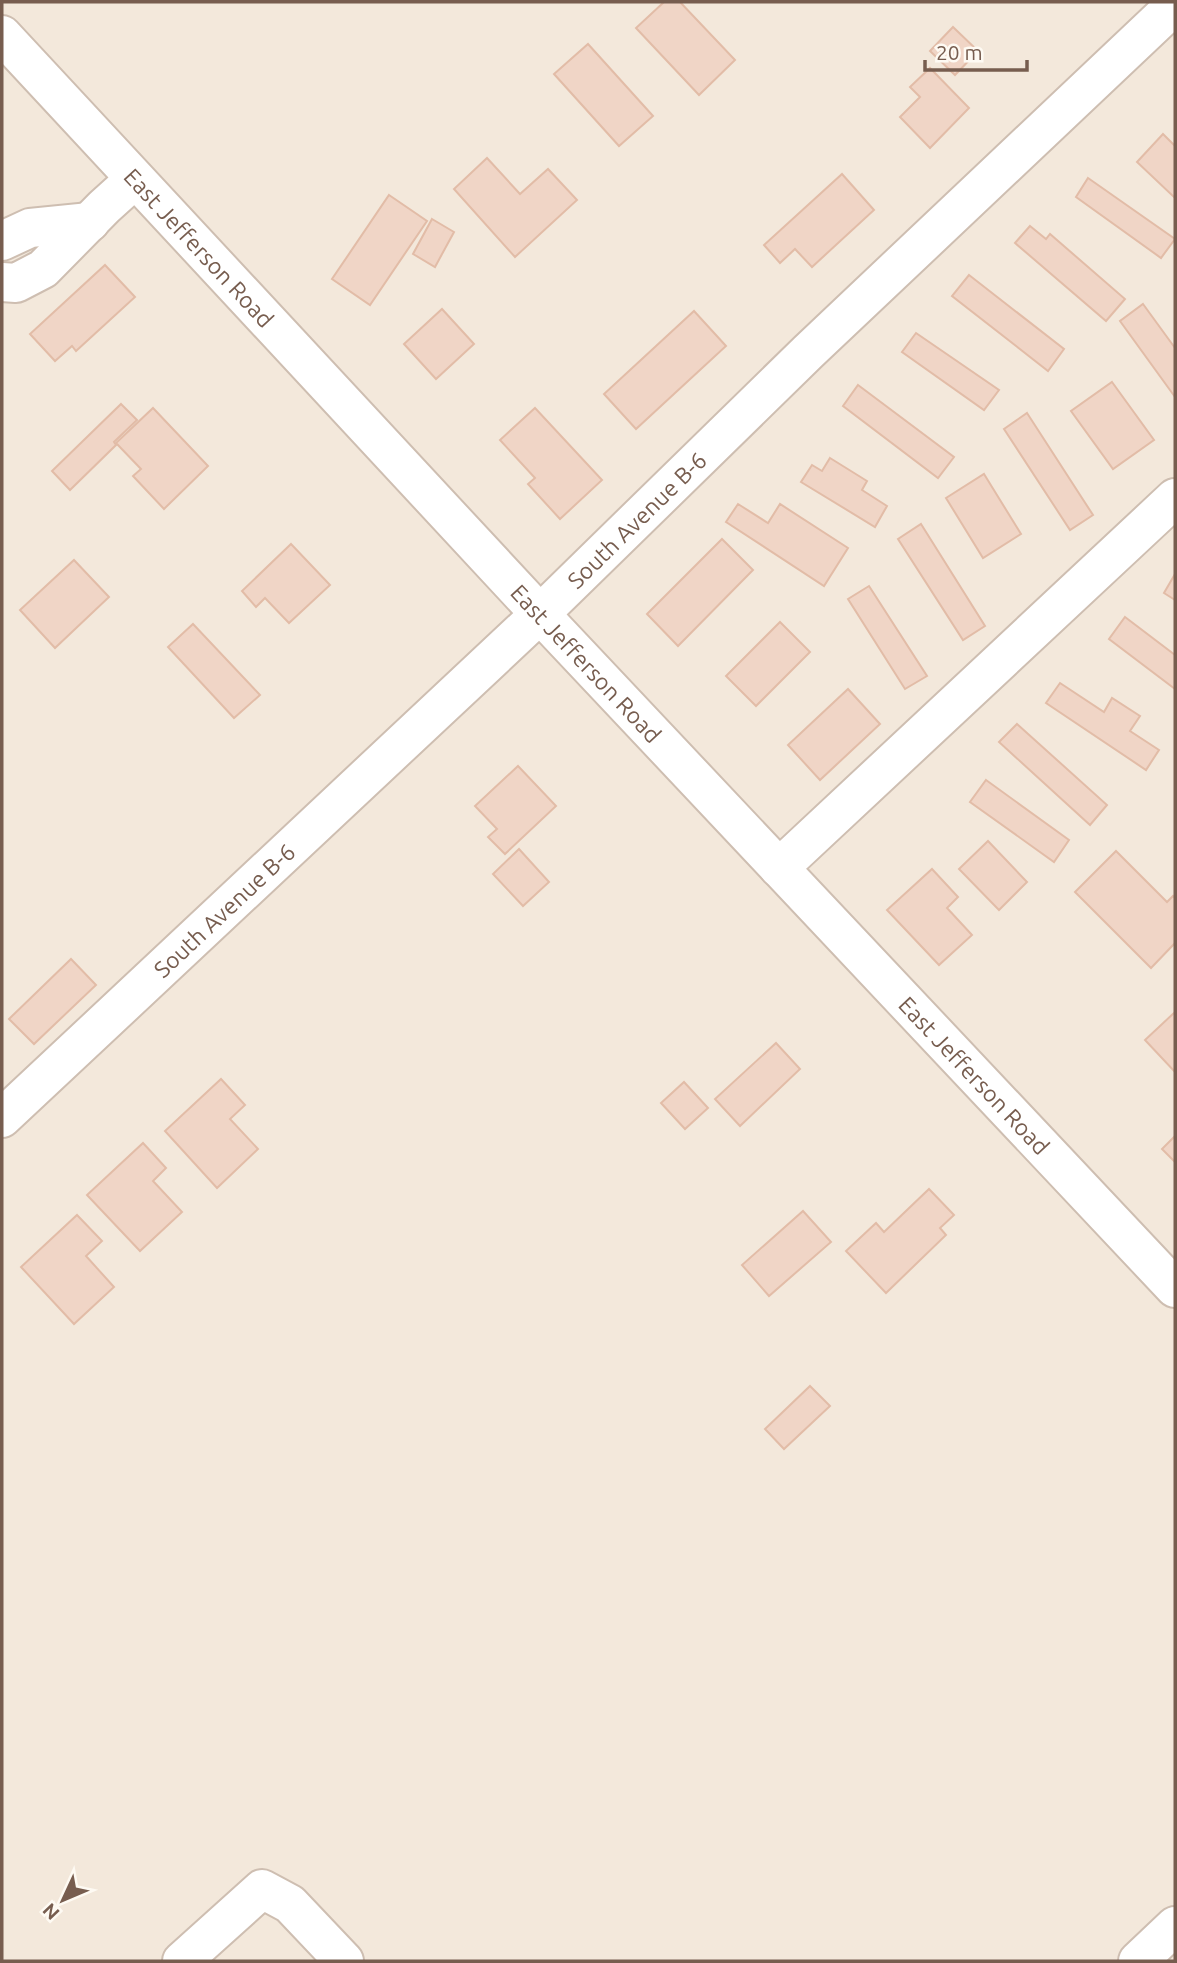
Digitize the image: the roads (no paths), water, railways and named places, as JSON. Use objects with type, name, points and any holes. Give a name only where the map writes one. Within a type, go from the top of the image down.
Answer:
[{"type":"street","name":"South Avenue B-6","points":[[2,1118],[540,614],[818,343],[1175,5]]},
{"type":"street","name":"East Jefferson Road","points":[[2,35],[540,614],[1173,1281]]},
{"type":"street","points":[[2,282],[16,283],[43,269],[135,179]]},
{"type":"street","points":[[2,241],[30,228],[90,222]]},
{"type":"street","points":[[779,868],[1175,498]]},
{"type":"street","points":[[183,1961],[262,1889],[290,1904],[344,1961]]},
{"type":"street","points":[[1138,1961],[1175,1926]]}]
